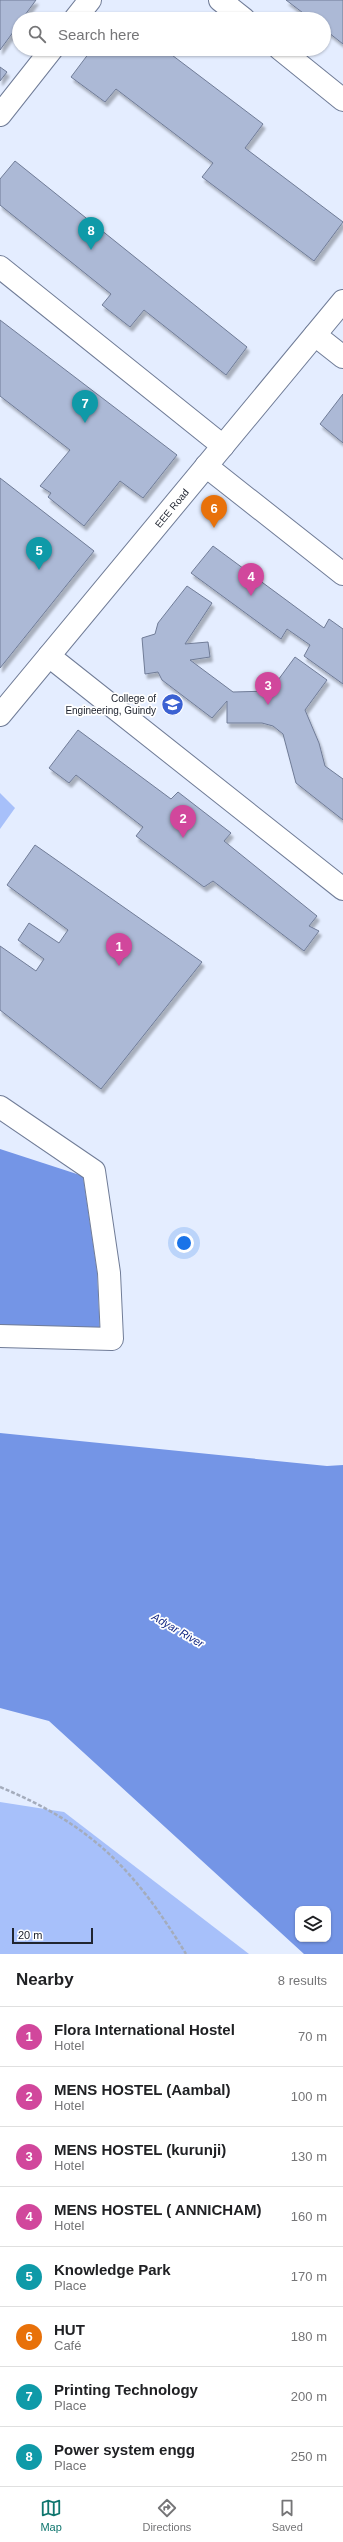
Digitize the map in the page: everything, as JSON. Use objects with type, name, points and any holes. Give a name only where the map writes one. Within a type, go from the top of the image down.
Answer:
[{"type":"lane","points":[[80,12],[89,0]]},
{"type":"lane","points":[[220,0],[235,12]]},
{"type":"lane","points":[[0,115],[46,56]]},
{"type":"lane","points":[[289,56],[343,100]]},
{"type":"lane","points":[[0,267],[223,446]]},
{"type":"lane","name":"EEE Road","points":[[0,715],[343,301]]},
{"type":"lane","points":[[315,335],[343,357]]},
{"type":"lane","points":[[206,466],[343,574]]},
{"type":"lane","points":[[49,656],[343,889]]},
{"type":"lane","points":[[0,1107],[94,1171],[109,1273],[112,1339],[0,1336]]},
{"type":"path","points":[[0,1786],[38,1803],[71,1822],[116,1859],[141,1886],[186,1954]]},
{"type":"shaded area","points":[[0,793],[15,808],[0,829]]},
{"type":"shaded area","points":[[0,1802],[64,1812],[249,1954],[0,1954]]},
{"type":"water","points":[[0,1149],[83,1176],[97,1271],[100,1332],[0,1330]]},
{"type":"water","name":"Adyar River","points":[[0,1433],[327,1466],[343,1465],[343,1954],[304,1954],[49,1721],[0,1708]]},
{"type":"building","points":[[0,0],[36,0],[27,12],[12,12],[12,34],[0,50]]},
{"type":"building","points":[[286,0],[343,0],[343,44],[331,35],[331,12],[302,12]]},
{"type":"building","points":[[87,56],[173,56],[263,124],[245,148],[343,222],[314,261],[202,177],[213,163],[116,89],[105,102],[71,77]]},
{"type":"building","points":[[0,67],[7,72],[0,81]]},
{"type":"building","points":[[15,161],[247,347],[226,375],[144,310],[130,327],[102,305],[111,294],[0,205],[0,179]]},
{"type":"building","points":[[0,320],[177,455],[143,498],[120,481],[84,526],[48,497],[51,493],[40,486],[70,450],[0,396]]},
{"type":"building","points":[[343,394],[343,443],[320,424]]},
{"type":"building","points":[[0,478],[94,551],[0,668]]},
{"type":"building","points":[[213,546],[324,628],[329,619],[343,629],[343,684],[304,656],[310,645],[287,629],[281,639],[191,573]]},
{"type":"building","points":[[187,586],[212,603],[185,644],[208,642],[210,657],[190,660],[233,692],[270,691],[295,657],[327,680],[305,710],[319,743],[325,766],[343,779],[343,820],[296,783],[283,734],[273,726],[262,723],[227,723],[227,701],[212,718],[162,680],[158,672],[145,674],[142,638],[155,634],[158,623]]},
{"type":"building","points":[[78,730],[171,799],[178,792],[231,833],[224,841],[317,916],[309,926],[319,931],[304,951],[213,881],[204,887],[136,836],[143,827],[76,775],[69,783],[49,768]]},
{"type":"building","points":[[35,845],[202,962],[101,1089],[0,1010],[0,946],[36,971],[44,959],[18,940],[29,923],[59,943],[68,930],[7,885]]},
{"type":"place","name":"Power system engg","points":[[91,250]]},
{"type":"place","name":"Printing Technology","points":[[85,423]]},
{"type":"place","name":"HUT","points":[[214,528]]},
{"type":"place","name":"Knowledge Park","points":[[39,570]]},
{"type":"place","name":"MENS HOSTEL ( ANNICHAM)","points":[[251,596]]},
{"type":"place","name":"College of Engineering, Guindy","points":[[172,704]]},
{"type":"place","name":"MENS HOSTEL (kurunji)","points":[[268,705]]},
{"type":"place","name":"MENS HOSTEL (Aambal)","points":[[183,838]]},
{"type":"place","name":"Flora International Hostel","points":[[119,966]]}]
